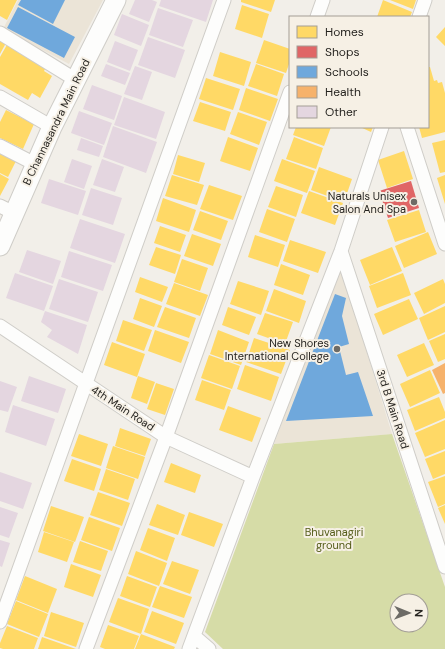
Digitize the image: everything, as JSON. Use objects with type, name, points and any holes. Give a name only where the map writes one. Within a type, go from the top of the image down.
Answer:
[{"type":"street","name":"B Channasandra Main Road","points":[[0,246],[7,210],[35,164],[116,0]]},
{"type":"street","points":[[0,622],[224,0]]},
{"type":"street","points":[[317,16],[323,0]]},
{"type":"street","points":[[419,16],[425,0]]},
{"type":"street","points":[[0,33],[76,80]]},
{"type":"street","points":[[86,649],[166,437],[289,95]]},
{"type":"street","points":[[0,97],[52,127]]},
{"type":"street","points":[[189,649],[253,477],[341,251],[382,128]]},
{"type":"street","points":[[407,128],[445,244]]},
{"type":"street","points":[[0,146],[35,164]]},
{"type":"street","name":"3rd B Main Road","points":[[341,251],[445,567]]},
{"type":"street","name":"4th Main Road","points":[[0,326],[166,437],[253,477]]},
{"type":"street","points":[[194,636],[208,649]]},
{"type":"shaded area","points":[[18,0],[103,0],[69,64],[3,29]]},
{"type":"shaded area","name":"New Shores International College","points":[[340,265],[392,434],[274,444]]},
{"type":"green space","name":"Bhuvanagiri ground","points":[[392,434],[445,587],[445,649],[223,649],[205,632],[274,444]]},
{"type":"building: Homes","points":[[0,0],[17,0],[7,20],[0,16]]},
{"type":"building: Homes","points":[[241,0],[275,0],[271,12],[241,2]]},
{"type":"building: Homes","points":[[383,0],[412,12],[410,16],[377,16]]},
{"type":"building: Homes","points":[[390,0],[416,0],[413,9]]},
{"type":"building: Homes","points":[[242,5],[269,14],[262,38],[235,29]]},
{"type":"building: Homes","points":[[445,27],[445,46],[436,37]]},
{"type":"building: Homes","points":[[0,40],[6,43],[0,54]]},
{"type":"building: Homes","points":[[264,40],[289,49],[289,64],[286,73],[256,63]]},
{"type":"building: Homes","points":[[8,43],[47,65],[44,71],[52,76],[40,98],[32,93],[28,100],[0,84],[0,57]]},
{"type":"building: Homes","points":[[220,52],[251,62],[244,86],[213,76]]},
{"type":"building: Homes","points":[[256,64],[284,74],[277,96],[248,86]]},
{"type":"building: Homes","points":[[430,67],[434,81],[437,80],[438,83],[442,82],[445,93],[445,132],[422,138],[419,128],[429,128]]},
{"type":"building: Homes","points":[[206,78],[240,89],[233,110],[199,99]]},
{"type":"building: Homes","points":[[246,88],[278,99],[270,121],[239,110]]},
{"type":"building: Homes","points":[[200,102],[231,112],[225,131],[193,121]]},
{"type":"building: Homes","points":[[6,110],[34,124],[23,149],[0,138],[0,122]]},
{"type":"building: Homes","points":[[238,112],[267,122],[259,145],[230,134]]},
{"type":"building: Homes","points":[[296,128],[331,128],[324,146],[293,135]]},
{"type":"building: Homes","points":[[362,128],[373,128],[371,132]]},
{"type":"building: Homes","points":[[228,137],[258,148],[250,171],[220,161]]},
{"type":"building: Homes","points":[[294,137],[323,148],[316,169],[286,159]]},
{"type":"building: Homes","points":[[445,140],[445,172],[440,173],[432,143]]},
{"type":"building: Homes","points":[[404,151],[413,179],[387,188],[378,160]]},
{"type":"building: Homes","points":[[0,153],[16,161],[8,177],[0,173]]},
{"type":"building: Homes","points":[[178,155],[205,163],[199,182],[173,174]]},
{"type":"building: Homes","points":[[282,159],[315,171],[307,193],[274,181]]},
{"type":"building: Homes","points":[[319,167],[352,179],[344,202],[311,190]]},
{"type":"building: Homes","points":[[0,174],[9,179],[0,196]]},
{"type":"building: Homes","points":[[172,175],[204,185],[197,205],[165,196]]},
{"type":"building: Homes","points":[[445,175],[445,204],[437,178]]},
{"type":"building: Homes","points":[[209,185],[242,196],[233,220],[200,209]]},
{"type":"building: Homes","points":[[276,186],[303,195],[296,217],[268,207]]},
{"type":"building: Homes","points":[[309,191],[343,203],[335,225],[301,213]]},
{"type":"building: Homes","points":[[163,198],[196,210],[189,232],[156,221]]},
{"type":"building: Homes","points":[[267,209],[295,219],[287,242],[259,232]]},
{"type":"building: Homes","points":[[419,210],[426,232],[395,242],[387,220]]},
{"type":"building: Homes","points":[[200,211],[228,221],[221,240],[193,230]]},
{"type":"building: Homes","points":[[160,226],[186,235],[180,252],[154,243]]},
{"type":"building: Homes","points":[[428,232],[437,254],[404,268],[395,246]]},
{"type":"building: Homes","points":[[192,234],[221,244],[213,266],[184,256]]},
{"type":"building: Homes","points":[[255,235],[285,245],[278,267],[248,257]]},
{"type":"building: Homes","points":[[290,240],[326,252],[318,273],[283,261]]},
{"type":"building: Homes","points":[[156,247],[181,255],[175,274],[149,265]]},
{"type":"building: Homes","points":[[392,247],[402,271],[370,285],[360,260]]},
{"type":"building: Homes","points":[[182,259],[208,268],[200,291],[174,282]]},
{"type":"building: Homes","points":[[281,264],[310,275],[303,295],[274,285]]},
{"type":"building: Homes","points":[[403,273],[411,295],[377,308],[369,286]]},
{"type":"building: Homes","points":[[140,277],[168,287],[162,302],[135,292]]},
{"type":"building: Homes","points":[[443,279],[445,284],[445,303],[424,314],[414,293]]},
{"type":"building: Homes","points":[[238,281],[269,291],[261,315],[230,304]]},
{"type":"building: Homes","points":[[174,283],[208,295],[200,316],[166,304]]},
{"type":"building: Homes","points":[[274,289],[306,301],[299,323],[266,311]]},
{"type":"building: Homes","points":[[140,298],[162,306],[154,327],[133,319]]},
{"type":"building: Homes","points":[[409,299],[418,319],[383,335],[374,314]]},
{"type":"building: Homes","points":[[445,306],[445,332],[428,340],[419,318]]},
{"type":"building: Homes","points":[[165,307],[196,318],[189,338],[157,327]]},
{"type":"building: Homes","points":[[228,307],[256,317],[249,335],[222,325]]},
{"type":"building: Homes","points":[[265,313],[293,322],[285,344],[257,334]]},
{"type":"building: Homes","points":[[123,320],[152,330],[144,351],[116,341]]},
{"type":"building: Homes","points":[[155,330],[189,342],[181,363],[148,351]]},
{"type":"building: Homes","points":[[218,330],[249,342],[241,365],[210,354]]},
{"type":"building: Homes","points":[[445,334],[445,359],[438,362],[429,341]]},
{"type":"building: Homes","points":[[254,338],[290,350],[281,374],[246,362]]},
{"type":"building: Homes","points":[[112,342],[145,354],[137,377],[104,365]]},
{"type":"building: Homes","points":[[424,343],[434,365],[407,377],[397,355]]},
{"type":"building: Homes","points":[[209,355],[240,366],[232,389],[201,378]]},
{"type":"building: Homes","points":[[245,365],[279,377],[271,401],[237,389]]},
{"type":"building: Homes","points":[[430,370],[440,393],[410,407],[400,384]]},
{"type":"building: Homes","points":[[138,376],[155,382],[147,404],[131,398]]},
{"type":"building: Homes","points":[[202,380],[231,390],[224,410],[195,400]]},
{"type":"building: Homes","points":[[156,383],[174,389],[165,415],[147,409]]},
{"type":"building: Homes","points":[[439,397],[445,412],[445,418],[415,431],[407,410]]},
{"type":"building: Homes","points":[[228,406],[261,418],[252,442],[219,430]]},
{"type":"building: Homes","points":[[445,420],[445,449],[425,457],[415,433]]},
{"type":"building: Homes","points":[[120,428],[151,439],[145,456],[115,446]]},
{"type":"building: Homes","points":[[79,434],[108,444],[101,466],[71,456]]},
{"type":"building: Homes","points":[[113,446],[145,457],[138,479],[106,468]]},
{"type":"building: Homes","points":[[445,451],[445,474],[433,479],[425,459]]},
{"type":"building: Homes","points":[[72,459],[101,469],[94,491],[64,481]]},
{"type":"building: Homes","points":[[171,463],[201,475],[195,493],[164,482]]},
{"type":"building: Homes","points":[[106,469],[135,479],[128,500],[99,490]]},
{"type":"building: Homes","points":[[445,476],[445,504],[438,507],[428,482]]},
{"type":"building: Homes","points":[[98,492],[130,503],[122,526],[90,515]]},
{"type":"building: Homes","points":[[157,504],[185,515],[178,535],[149,525]]},
{"type":"building: Homes","points":[[445,505],[445,524],[438,508]]},
{"type":"building: Homes","points":[[51,506],[84,517],[75,542],[43,531]]},
{"type":"building: Homes","points":[[189,512],[223,524],[214,547],[181,535]]},
{"type":"building: Homes","points":[[89,517],[120,528],[112,551],[81,540]]},
{"type":"building: Homes","points":[[148,528],[175,538],[167,561],[140,550]]},
{"type":"building: Homes","points":[[44,532],[74,542],[67,562],[38,552]]},
{"type":"building: Homes","points":[[80,541],[108,551],[101,571],[73,562]]},
{"type":"building: Homes","points":[[136,551],[167,563],[159,586],[128,574]]},
{"type":"building: Homes","points":[[172,561],[199,570],[190,594],[163,584]]},
{"type":"building: Homes","points":[[71,564],[101,575],[93,597],[64,587]]},
{"type":"building: Homes","points":[[25,576],[57,589],[48,613],[16,600]]},
{"type":"building: Homes","points":[[127,576],[157,587],[150,607],[120,596]]},
{"type":"building: Homes","points":[[160,586],[192,597],[184,618],[152,607]]},
{"type":"building: Homes","points":[[118,598],[149,609],[141,634],[109,622]]},
{"type":"building: Homes","points":[[16,601],[48,614],[39,637],[7,624]]},
{"type":"building: Homes","points":[[152,611],[184,623],[176,644],[144,632]]},
{"type":"building: Homes","points":[[51,612],[84,623],[76,647],[44,636]]},
{"type":"building: Homes","points":[[108,625],[139,636],[134,649],[105,649],[100,647]]},
{"type":"building: Homes","points":[[7,626],[38,638],[34,649],[0,648],[0,643]]},
{"type":"building: Homes","points":[[141,634],[175,647],[174,649],[135,649]]},
{"type":"building: Homes","points":[[42,637],[76,649],[38,649]]},
{"type":"building: Shops","points":[[411,181],[419,208],[388,218],[379,191]]},
{"type":"building: Schools","points":[[21,0],[65,0],[53,24],[18,5]]},
{"type":"building: Schools","points":[[18,7],[75,37],[64,58],[7,28]]},
{"type":"building: Schools","points":[[335,294],[346,298],[342,316],[349,344],[339,347],[346,375],[358,372],[373,416],[286,421]]},
{"type":"building: Health","points":[[445,363],[445,393],[443,394],[432,370]]},
{"type":"building: Other","points":[[135,0],[152,0],[157,2],[149,22],[129,14]]},
{"type":"building: Other","points":[[161,0],[213,0],[206,22],[159,6]]},
{"type":"building: Other","points":[[158,8],[193,20],[183,47],[149,35]]},
{"type":"building: Other","points":[[122,14],[149,25],[141,46],[114,35]]},
{"type":"building: Other","points":[[148,37],[185,50],[175,78],[138,65]]},
{"type":"building: Other","points":[[115,41],[138,50],[130,71],[107,62]]},
{"type":"building: Other","points":[[106,64],[130,73],[125,85],[101,76]]},
{"type":"building: Other","points":[[135,66],[152,72],[142,100],[124,94]]},
{"type":"building: Other","points":[[92,85],[122,96],[114,120],[83,109]]},
{"type":"building: Other","points":[[124,97],[165,112],[156,139],[114,125]]},
{"type":"building: Other","points":[[79,111],[112,123],[104,145],[71,133]]},
{"type":"building: Other","points":[[113,126],[157,142],[146,173],[103,157]]},
{"type":"building: Other","points":[[81,138],[103,146],[99,157],[77,150]]},
{"type":"building: Other","points":[[72,159],[92,166],[84,189],[64,182]]},
{"type":"building: Other","points":[[102,159],[124,167],[115,192],[93,185]]},
{"type":"building: Other","points":[[49,179],[86,191],[78,215],[41,203]]},
{"type":"building: Other","points":[[91,188],[122,198],[113,225],[82,215]]},
{"type":"building: Other","points":[[80,219],[125,234],[115,263],[70,248]]},
{"type":"building: Other","points":[[27,250],[61,261],[53,284],[19,272]]},
{"type":"building: Other","points":[[69,251],[112,265],[103,291],[61,277]]},
{"type":"building: Other","points":[[15,273],[53,286],[44,311],[6,298]]},
{"type":"building: Other","points":[[59,279],[98,292],[88,322],[49,309]]},
{"type":"building: Other","points":[[45,311],[87,325],[78,354],[47,337],[52,330],[41,322]]},
{"type":"building: Other","points":[[29,376],[66,389],[58,413],[21,401]]},
{"type":"building: Other","points":[[0,381],[17,387],[8,412],[0,410]]},
{"type":"building: Other","points":[[13,405],[55,419],[46,446],[5,432]]},
{"type":"building: Other","points":[[0,472],[32,483],[23,509],[0,501]]},
{"type":"building: Other","points":[[0,507],[18,513],[9,538],[0,535]]},
{"type":"building: Other","points":[[0,540],[10,543],[2,567],[0,566]]},
{"type":"place","name":"Naturals Unisex Salon And Spa","points":[[414,202]]},
{"type":"place","name":"New Shores International College","points":[[337,349]]}]
